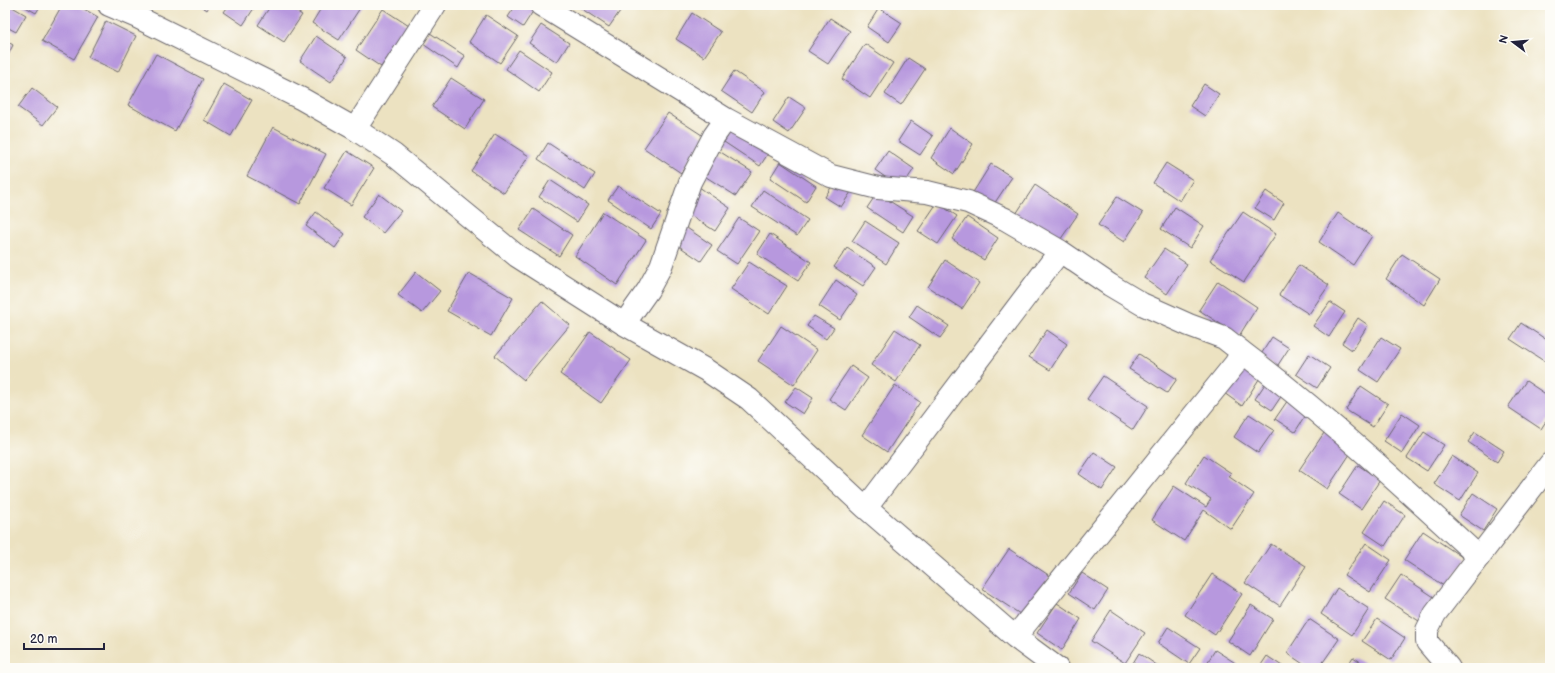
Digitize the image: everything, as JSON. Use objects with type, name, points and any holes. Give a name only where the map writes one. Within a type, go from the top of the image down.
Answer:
[{"type":"street","points":[[109,5],[139,11],[302,99],[354,129],[394,156],[516,256],[624,324],[706,370],[749,398],[866,508],[1015,637],[1057,668]]},
{"type":"street","points":[[354,129],[435,5]]},
{"type":"street","points":[[541,5],[726,119],[831,176],[878,188],[927,192],[968,202],[1005,220],[1060,251],[1110,285],[1142,304],[1189,326],[1224,338],[1278,379],[1366,454],[1479,557]]},
{"type":"street","points":[[624,324],[648,290],[661,266],[690,182],[714,136],[726,119]]},
{"type":"street","points":[[866,508],[1060,251]]},
{"type":"street","points":[[1015,637],[1235,364],[1242,352]]},
{"type":"street","points":[[1448,668],[1427,642],[1427,630],[1435,614],[1550,464]]},
{"type":"building","points":[[5,5],[9,5],[26,15],[16,32],[5,26]]},
{"type":"building","points":[[22,5],[41,5],[36,13]]},
{"type":"building","points":[[62,5],[77,5],[98,17],[74,59],[42,41]]},
{"type":"building","points":[[200,5],[210,5],[207,10]]},
{"type":"building","points":[[229,5],[256,5],[243,25],[224,12]]},
{"type":"building","points":[[271,5],[286,5],[302,15],[284,42],[258,25]]},
{"type":"building","points":[[323,5],[362,5],[339,40],[312,23]]},
{"type":"building","points":[[516,5],[537,5],[523,27],[508,17]]},
{"type":"building","points":[[576,5],[611,5],[620,11],[609,27]]},
{"type":"building","points":[[879,8],[902,23],[889,42],[867,27]]},
{"type":"building","points":[[383,9],[409,26],[381,67],[356,50]]},
{"type":"building","points":[[692,13],[721,32],[704,57],[676,39]]},
{"type":"building","points":[[486,15],[518,36],[500,63],[469,42]]},
{"type":"building","points":[[830,18],[850,31],[828,64],[808,51]]},
{"type":"building","points":[[106,21],[136,36],[118,72],[88,57]]},
{"type":"building","points":[[541,25],[569,43],[557,62],[529,43]]},
{"type":"building","points":[[430,33],[465,56],[458,68],[423,44]]},
{"type":"building","points":[[316,36],[347,57],[331,82],[300,61]]},
{"type":"building","points":[[5,40],[13,45],[5,61]]},
{"type":"building","points":[[865,44],[893,63],[870,98],[842,79]]},
{"type":"building","points":[[519,50],[552,72],[539,92],[506,69]]},
{"type":"building","points":[[156,54],[203,79],[175,131],[128,105]]},
{"type":"building","points":[[908,58],[925,69],[901,105],[885,94]]},
{"type":"building","points":[[734,71],[765,92],[752,112],[721,91]]},
{"type":"building","points":[[451,78],[484,99],[465,129],[432,107]]},
{"type":"building","points":[[224,84],[252,100],[231,136],[204,120]]},
{"type":"building","points":[[1204,84],[1219,94],[1205,116],[1190,106]]},
{"type":"building","points":[[32,88],[57,107],[43,125],[18,107]]},
{"type":"building","points":[[789,97],[806,108],[789,133],[773,122]]},
{"type":"building","points":[[668,113],[705,137],[681,173],[644,148]]},
{"type":"building","points":[[911,121],[933,136],[920,155],[898,141]]},
{"type":"building","points":[[735,125],[771,149],[760,166],[724,142]]},
{"type":"building","points":[[273,127],[326,154],[300,204],[247,176]]},
{"type":"building","points":[[950,128],[973,144],[954,174],[931,158]]},
{"type":"building","points":[[495,134],[529,156],[504,193],[471,171]]},
{"type":"building","points":[[548,143],[595,174],[585,190],[538,159]]},
{"type":"building","points":[[347,151],[374,168],[351,205],[324,188]]},
{"type":"building","points":[[719,151],[752,172],[736,196],[703,175]]},
{"type":"building","points":[[888,151],[914,169],[901,188],[875,170]]},
{"type":"building","points":[[780,162],[816,186],[806,202],[770,178]]},
{"type":"building","points":[[1166,163],[1193,180],[1180,201],[1153,183]]},
{"type":"building","points":[[991,164],[1012,177],[992,207],[972,194]]},
{"type":"building","points":[[837,178],[853,189],[841,207],[825,197]]},
{"type":"building","points":[[550,180],[588,205],[577,222],[539,197]]},
{"type":"building","points":[[1035,185],[1078,214],[1058,243],[1016,214]]},
{"type":"building","points":[[618,186],[661,214],[651,229],[608,200]]},
{"type":"building","points":[[699,187],[730,208],[715,231],[684,211]]},
{"type":"building","points":[[763,190],[808,220],[797,236],[752,207]]},
{"type":"building","points":[[1266,191],[1284,203],[1274,220],[1255,208]]},
{"type":"building","points":[[877,193],[913,216],[903,232],[867,208]]},
{"type":"building","points":[[379,194],[401,211],[383,233],[362,217]]},
{"type":"building","points":[[1117,197],[1143,213],[1124,242],[1098,225]]},
{"type":"building","points":[[937,203],[957,216],[938,244],[918,231]]},
{"type":"building","points":[[1175,207],[1204,226],[1190,248],[1161,229]]},
{"type":"building","points":[[533,209],[572,235],[559,256],[519,230]]},
{"type":"building","points":[[316,212],[345,234],[335,248],[306,226]]},
{"type":"building","points":[[603,212],[646,240],[617,285],[575,256]]},
{"type":"building","points":[[1243,212],[1276,234],[1244,282],[1210,260]]},
{"type":"building","points":[[1338,213],[1372,236],[1353,265],[1319,242]]},
{"type":"building","points":[[967,217],[998,238],[984,260],[952,239]]},
{"type":"building","points":[[739,218],[759,231],[737,264],[717,251]]},
{"type":"building","points":[[865,221],[899,243],[886,264],[852,241]]},
{"type":"building","points":[[681,224],[712,245],[701,261],[670,240]]},
{"type":"building","points":[[770,234],[811,262],[798,281],[757,254]]},
{"type":"building","points":[[847,248],[876,267],[863,286],[834,267]]},
{"type":"building","points":[[1164,249],[1187,264],[1167,294],[1144,278]]},
{"type":"building","points":[[1402,254],[1440,279],[1424,305],[1386,279]]},
{"type":"building","points":[[945,260],[979,283],[962,309],[928,287]]},
{"type":"building","points":[[749,262],[787,286],[769,314],[731,289]]},
{"type":"building","points":[[1299,265],[1329,285],[1309,314],[1279,295]]},
{"type":"building","points":[[416,272],[440,291],[422,313],[398,295]]},
{"type":"building","points":[[469,273],[513,298],[491,336],[447,311]]},
{"type":"building","points":[[836,280],[857,295],[840,320],[819,306]]},
{"type":"building","points":[[1218,281],[1257,307],[1239,336],[1199,310]]},
{"type":"building","points":[[542,301],[570,325],[524,380],[495,356]]},
{"type":"building","points":[[1330,302],[1345,312],[1329,337],[1313,326]]},
{"type":"building","points":[[917,305],[949,326],[940,338],[909,317]]},
{"type":"building","points":[[814,316],[834,328],[826,339],[807,326]]},
{"type":"building","points":[[1358,318],[1368,325],[1352,350],[1342,343]]},
{"type":"building","points":[[1521,323],[1550,342],[1550,365],[1510,339]]},
{"type":"building","points":[[781,326],[817,350],[794,385],[758,361]]},
{"type":"building","points":[[895,329],[920,345],[896,382],[871,365]]},
{"type":"building","points":[[1047,330],[1067,344],[1050,370],[1029,357]]},
{"type":"building","points":[[590,332],[631,360],[601,403],[560,374]]},
{"type":"building","points":[[1272,337],[1289,348],[1276,368],[1260,356]]},
{"type":"building","points":[[1381,337],[1400,349],[1378,382],[1360,370]]},
{"type":"building","points":[[1139,354],[1177,379],[1167,393],[1129,369]]},
{"type":"building","points":[[1309,354],[1330,368],[1317,388],[1296,374]]},
{"type":"building","points":[[1239,362],[1261,376],[1242,406],[1220,390]]},
{"type":"building","points":[[851,366],[868,378],[846,410],[829,399]]},
{"type":"building","points":[[1103,376],[1148,406],[1133,430],[1087,399]]},
{"type":"building","points":[[1267,381],[1284,392],[1272,410],[1255,399]]},
{"type":"building","points":[[1526,381],[1550,397],[1550,415],[1541,429],[1508,407]]},
{"type":"building","points":[[895,385],[920,402],[887,452],[862,435]]},
{"type":"building","points":[[1361,386],[1388,404],[1373,427],[1346,410]]},
{"type":"building","points":[[796,387],[813,398],[803,414],[785,402]]},
{"type":"building","points":[[1290,397],[1309,410],[1295,432],[1275,419]]},
{"type":"building","points":[[1402,413],[1420,425],[1402,453],[1384,441]]},
{"type":"building","points":[[1249,414],[1274,430],[1258,453],[1234,437]]},
{"type":"building","points":[[1326,430],[1354,448],[1327,489],[1299,470]]},
{"type":"building","points":[[1424,432],[1444,445],[1427,471],[1407,458]]},
{"type":"building","points":[[1475,432],[1504,451],[1497,462],[1468,442]]},
{"type":"building","points":[[1094,452],[1117,467],[1102,490],[1079,474]]},
{"type":"building","points":[[1204,455],[1231,473],[1228,476],[1254,494],[1231,529],[1204,510],[1184,541],[1152,520],[1174,486],[1206,507],[1211,499],[1186,483]]},
{"type":"building","points":[[1452,456],[1478,473],[1460,501],[1434,484]]},
{"type":"building","points":[[1358,465],[1380,480],[1361,509],[1339,494]]},
{"type":"building","points":[[1473,493],[1497,509],[1483,531],[1459,515]]},
{"type":"building","points":[[1384,501],[1405,515],[1385,546],[1364,532]]},
{"type":"building","points":[[1423,531],[1465,559],[1447,588],[1404,560]]},
{"type":"building","points":[[1366,543],[1391,560],[1370,592],[1344,575]]},
{"type":"building","points":[[1271,544],[1306,566],[1280,606],[1245,583]]},
{"type":"building","points":[[1009,549],[1050,576],[1023,616],[982,589]]},
{"type":"building","points":[[1082,573],[1108,590],[1095,610],[1069,593]]},
{"type":"building","points":[[1212,574],[1242,594],[1215,635],[1185,615]]},
{"type":"building","points":[[1401,575],[1434,597],[1419,621],[1385,599]]},
{"type":"building","points":[[1337,588],[1369,609],[1352,635],[1321,614]]},
{"type":"building","points":[[1057,603],[1081,619],[1062,650],[1037,633]]},
{"type":"building","points":[[1251,605],[1273,619],[1250,656],[1228,641]]},
{"type":"building","points":[[1111,610],[1145,633],[1125,663],[1091,641]]},
{"type":"building","points":[[1309,619],[1339,639],[1319,668],[1309,668],[1287,653]]},
{"type":"building","points":[[1377,619],[1405,638],[1391,660],[1362,641]]},
{"type":"building","points":[[1168,627],[1200,648],[1189,664],[1158,643]]},
{"type":"building","points":[[1215,650],[1237,664],[1234,668],[1204,668]]},
{"type":"building","points":[[1139,653],[1161,668],[1130,668]]},
{"type":"building","points":[[1267,656],[1285,668],[1259,668]]},
{"type":"building","points":[[1353,657],[1370,668],[1346,668]]}]
